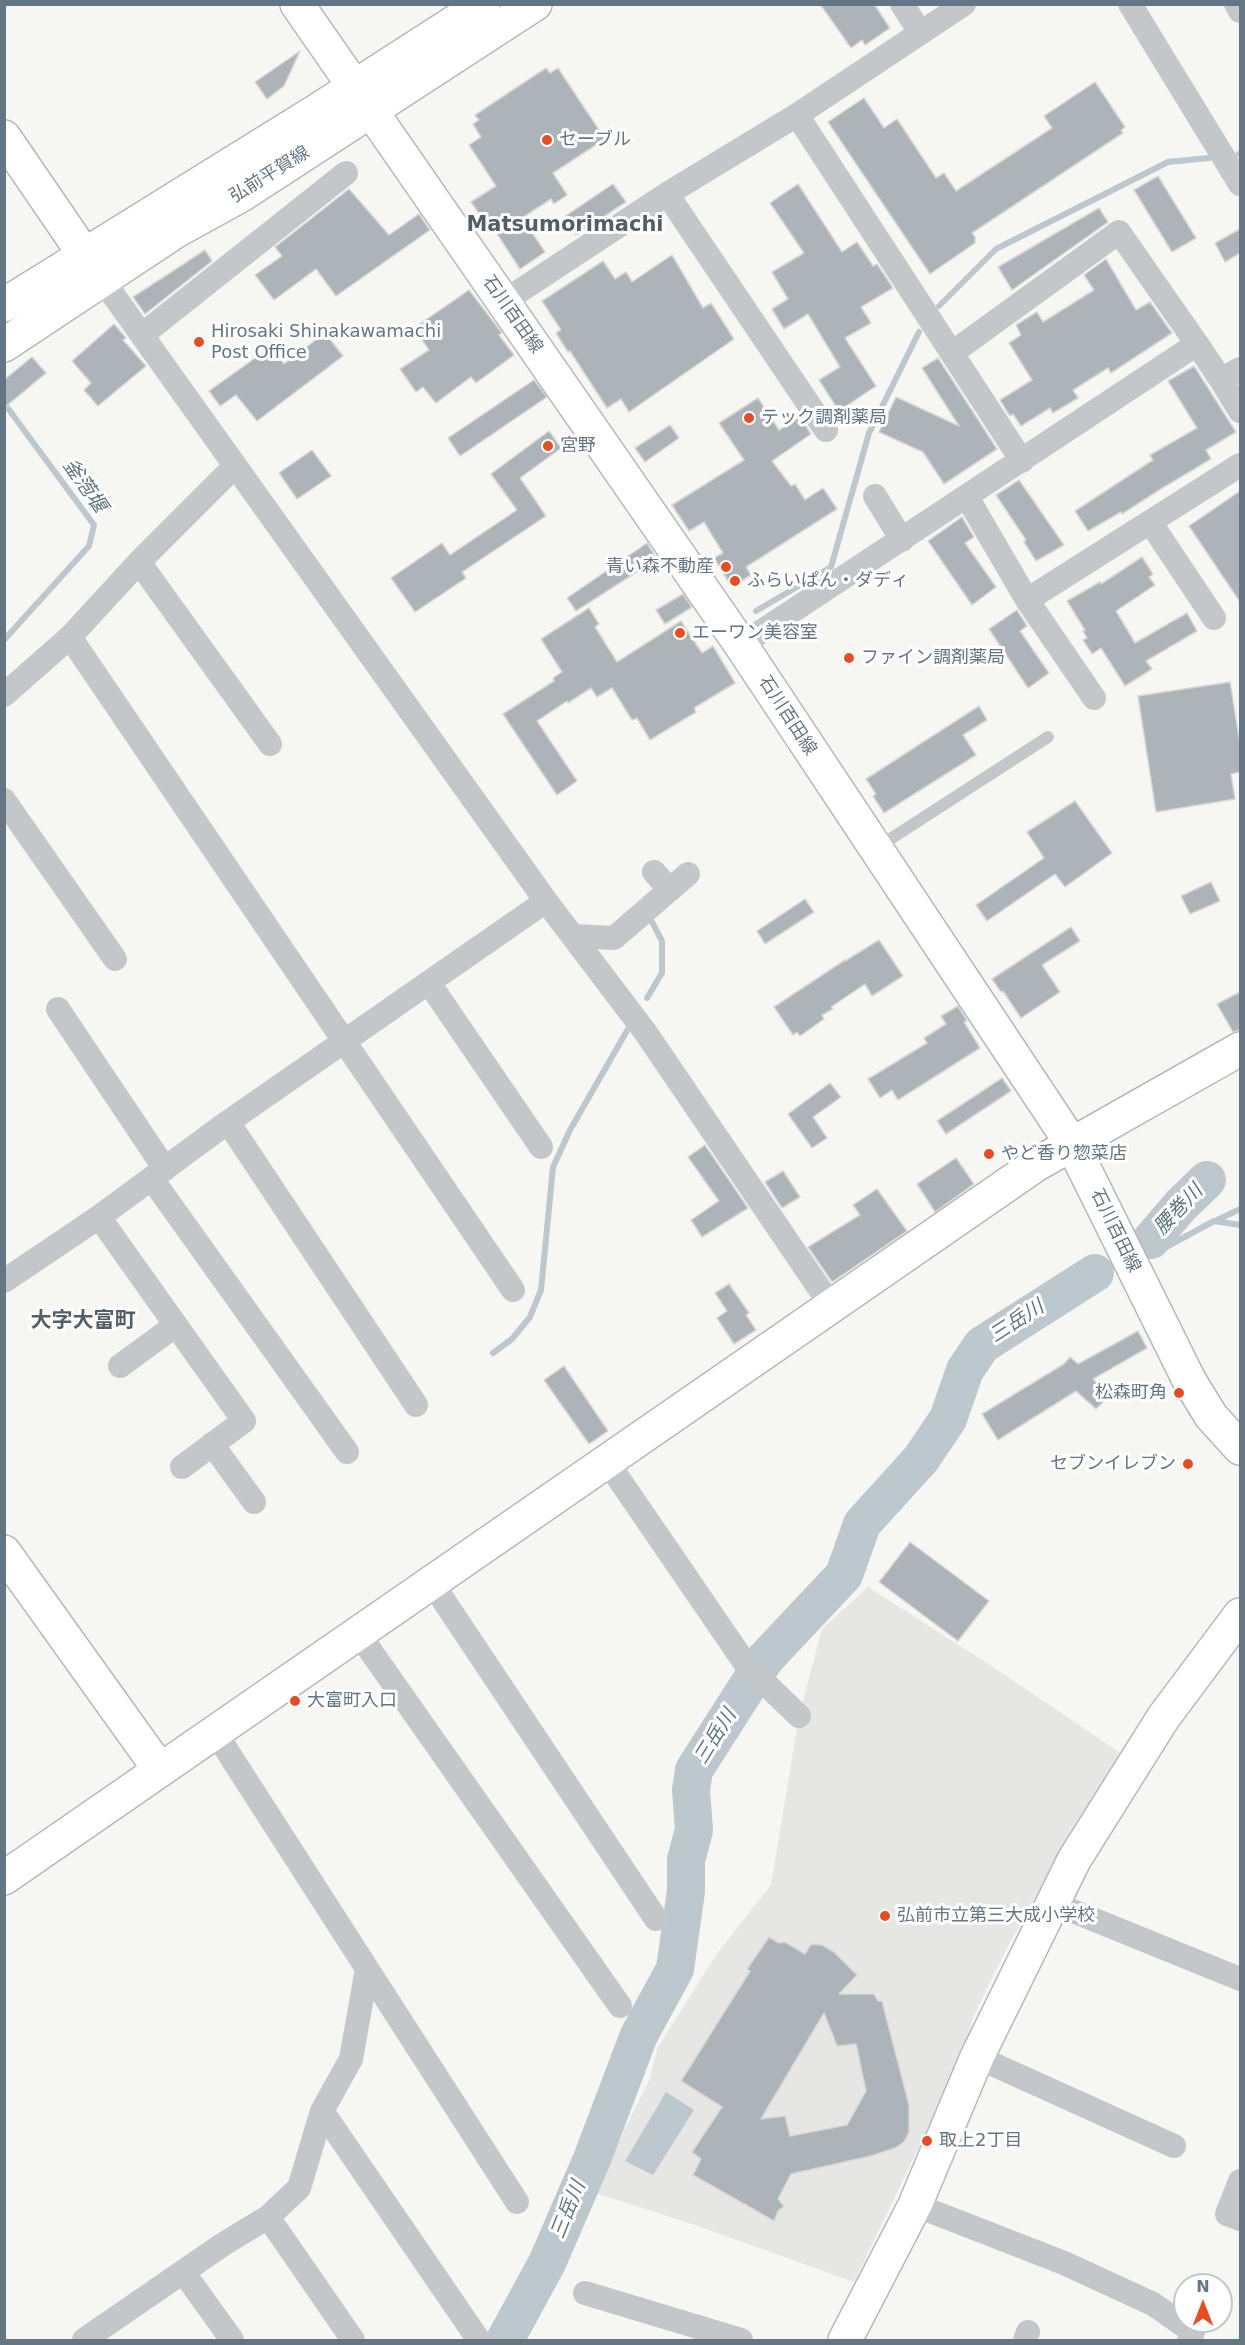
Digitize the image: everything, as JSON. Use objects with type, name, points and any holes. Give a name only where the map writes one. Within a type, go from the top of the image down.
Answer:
[{"type":"main road","name":"石川百田線","points":[[297,4],[741,645],[1072,1144],[1189,1380],[1211,1416],[1240,1448]]},
{"type":"main road","name":"弘前平賀線","points":[[4,345],[176,231],[243,194],[483,4]]},
{"type":"main road","name":"弘前平賀線","points":[[4,305],[84,254],[535,4]]},
{"type":"main road","points":[[4,137],[84,254]]},
{"type":"main road","points":[[4,1878],[608,1463],[1037,1164],[1240,1049]]},
{"type":"main road","points":[[4,1552],[160,1770]]},
{"type":"main road","points":[[845,2340],[915,2205],[977,2057],[1074,1860],[1163,1718],[1240,1615]]},
{"type":"street","points":[[902,4],[920,32]]},
{"type":"street","points":[[503,302],[667,194],[797,115],[964,4]]},
{"type":"street","points":[[1130,4],[1240,184]]},
{"type":"street","points":[[1236,4],[1240,11]]},
{"type":"street","points":[[797,115],[1022,461]]},
{"type":"street","points":[[142,335],[346,173]]},
{"type":"street","points":[[667,194],[826,430]]},
{"type":"street","points":[[952,353],[1119,232],[1197,344],[1231,375],[1240,411]]},
{"type":"street","points":[[84,254],[546,901],[646,1033],[832,1307]]},
{"type":"street","points":[[741,645],[1197,344]]},
{"type":"street","points":[[1027,600],[1240,465]]},
{"type":"street","points":[[4,695],[70,637],[139,562],[235,466]]},
{"type":"street","points":[[875,496],[902,540]]},
{"type":"street","points":[[967,497],[1027,600],[1094,698]]},
{"type":"street","points":[[1150,522],[1214,618]]},
{"type":"street","points":[[139,562],[270,744]]},
{"type":"street","points":[[70,637],[513,1290]]},
{"type":"street","points":[[4,800],[115,959]]},
{"type":"street","points":[[573,936],[614,938],[671,878]]},
{"type":"street","points":[[4,1281],[99,1217],[228,1122],[546,901]]},
{"type":"street","points":[[429,982],[541,1148]]},
{"type":"street","points":[[58,1009],[158,1174],[347,1452]]},
{"type":"street","points":[[228,1122],[416,1405]]},
{"type":"street","points":[[99,1217],[244,1421],[182,1467]]},
{"type":"street","points":[[120,1366],[176,1325]]},
{"type":"street","points":[[212,1444],[254,1502]]},
{"type":"street","points":[[608,1463],[755,1675],[799,1716]]},
{"type":"street","points":[[432,1583],[656,1918]]},
{"type":"street","points":[[358,1633],[620,2006]]},
{"type":"street","points":[[215,1732],[517,2202]]},
{"type":"street","points":[[1053,1903],[1240,1978]]},
{"type":"street","points":[[84,2340],[222,2245],[268,2217],[299,2188],[322,2111],[351,2059],[367,1969]]},
{"type":"street","points":[[977,2057],[1174,2146]]},
{"type":"street","points":[[322,2111],[478,2339]]},
{"type":"street","points":[[1240,2181],[1227,2214],[1240,2219]]},
{"type":"street","points":[[915,2205],[1064,2263],[1153,2304],[1193,2332],[1189,2340]]},
{"type":"street","points":[[268,2217],[353,2340]]},
{"type":"street","points":[[184,2273],[231,2340]]},
{"type":"street","points":[[585,2294],[741,2340]]},
{"type":"lane","points":[[875,849],[1048,737]]},
{"type":"shaded area","name":"弘前市立第三大成小学校","points":[[868,1587],[993,1667],[1122,1754],[1067,1839],[1007,1948],[974,2015],[960,2061],[854,2282],[695,2225],[593,2192],[650,2079],[657,2049],[716,1955],[771,1885],[799,1716],[822,1629]]},
{"type":"shaded area","points":[[666,2092],[694,2110],[653,2175],[625,2161]]},
{"type":"building","points":[[820,4],[874,4],[890,28],[865,45],[862,40],[851,48]]},
{"type":"building","points":[[300,51],[284,86],[267,99],[255,82]]},
{"type":"building","points":[[546,68],[550,73],[558,68],[605,139],[553,173],[567,195],[554,204],[551,199],[522,218],[545,252],[520,269],[486,217],[483,219],[471,202],[496,186],[469,145],[481,137],[473,124],[479,120],[475,115]]},
{"type":"building","points":[[1095,82],[1125,127],[1121,130],[1123,133],[972,233],[975,243],[930,274],[828,122],[864,98],[884,128],[897,119],[936,178],[944,173],[956,191],[1052,128],[1044,116]]},
{"type":"building","points":[[1158,176],[1196,238],[1172,252],[1134,190]]},
{"type":"building","points":[[613,184],[626,202],[576,235],[564,217]]},
{"type":"building","points":[[798,184],[842,252],[857,242],[873,266],[877,264],[893,288],[861,307],[871,323],[845,338],[876,386],[839,411],[819,380],[840,367],[808,314],[784,329],[772,309],[788,299],[772,272],[804,253],[770,203]]},
{"type":"building","points":[[349,189],[389,235],[419,214],[430,230],[336,296],[316,269],[274,300],[255,275],[282,256],[275,247]]},
{"type":"building","points":[[1099,208],[1108,222],[1012,290],[998,267]]},
{"type":"building","points":[[1240,229],[1240,253],[1225,262],[1215,243]]},
{"type":"building","points":[[205,250],[212,261],[145,314],[133,297]]},
{"type":"building","points":[[672,255],[703,308],[711,303],[734,339],[629,412],[621,399],[607,408],[556,333],[561,330],[542,301],[603,261],[615,279],[626,272],[632,282]]},
{"type":"building","points":[[1106,259],[1136,310],[1150,302],[1172,333],[1111,373],[1108,368],[1073,390],[1078,398],[1053,413],[1050,408],[1021,426],[1013,414],[1010,416],[1000,400],[1032,380],[1009,343],[1021,335],[1016,325],[1037,312],[1043,322],[1094,290],[1084,275]]},
{"type":"building","points":[[469,290],[502,333],[499,335],[514,355],[476,383],[471,377],[436,403],[423,387],[416,392],[400,369],[429,350],[414,328]]},
{"type":"building","points":[[114,324],[126,338],[123,340],[146,366],[98,406],[84,390],[91,383],[72,361]]},
{"type":"building","points":[[325,333],[343,356],[257,421],[236,395],[220,406],[209,391],[272,346],[284,364]]},
{"type":"building","points":[[32,357],[46,373],[4,408],[4,380]]},
{"type":"building","points":[[938,358],[997,449],[944,484],[923,452],[879,432],[896,397],[959,426],[922,368]]},
{"type":"building","points":[[1194,366],[1236,432],[1206,450],[1211,459],[1122,514],[1121,512],[1088,531],[1075,511],[1153,460],[1150,455],[1197,428],[1168,381]]},
{"type":"building","points":[[534,380],[547,397],[460,456],[448,438]]},
{"type":"building","points":[[758,398],[779,430],[800,417],[811,434],[772,461],[791,486],[795,484],[805,500],[823,488],[837,509],[746,567],[751,575],[732,587],[714,558],[723,553],[704,522],[689,531],[672,505],[744,460],[719,423]]},
{"type":"building","points":[[670,425],[679,438],[645,462],[635,448]]},
{"type":"building","points":[[549,431],[561,448],[520,478],[546,516],[462,572],[466,578],[415,612],[391,578],[442,543],[450,555],[517,510],[491,474]]},
{"type":"building","points":[[312,450],[331,476],[297,499],[279,473]]},
{"type":"building","points":[[1019,480],[1064,545],[1036,561],[1024,542],[1026,540],[996,495]]},
{"type":"building","points":[[1240,491],[1240,602],[1189,526]]},
{"type":"building","points":[[962,517],[974,537],[965,543],[996,587],[972,605],[928,541]]},
{"type":"building","points":[[647,543],[657,559],[576,611],[567,598]]},
{"type":"building","points":[[1142,557],[1153,574],[1149,577],[1155,585],[1116,611],[1135,643],[1187,613],[1197,631],[1146,661],[1152,669],[1125,686],[1101,648],[1092,654],[1083,640],[1087,638],[1083,631],[1085,630],[1067,601],[1100,582],[1101,584]]},
{"type":"building","points":[[683,594],[692,607],[665,624],[656,610]]},
{"type":"building","points":[[589,608],[599,624],[595,627],[617,662],[681,621],[702,653],[713,646],[735,683],[694,708],[696,712],[650,740],[637,718],[632,720],[612,688],[597,697],[591,688],[568,703],[567,701],[537,721],[577,781],[557,795],[503,714],[554,681],[553,678],[562,672],[541,639]]},
{"type":"building","points":[[1017,610],[1027,626],[1020,631],[1049,673],[1028,688],[989,629]]},
{"type":"building","points":[[1230,682],[1240,744],[1240,772],[1231,774],[1235,799],[1156,812],[1138,696]]},
{"type":"building","points":[[979,706],[987,720],[963,735],[976,755],[884,813],[873,796],[876,794],[866,779]]},
{"type":"building","points":[[1075,801],[1112,853],[1065,887],[1055,874],[987,921],[976,905],[1044,858],[1027,832]]},
{"type":"building","points":[[1211,882],[1220,901],[1190,914],[1181,896]]},
{"type":"building","points":[[805,899],[814,912],[765,944],[757,931]]},
{"type":"building","points":[[1071,927],[1080,941],[1042,965],[1060,992],[1021,1018],[992,979]]},
{"type":"building","points":[[879,940],[903,976],[872,996],[865,984],[831,1007],[833,1009],[822,1015],[824,1019],[800,1036],[797,1032],[793,1035],[774,1007]]},
{"type":"building","points":[[1240,992],[1240,1030],[1233,1032],[1217,1004]]},
{"type":"building","points":[[958,1006],[967,1021],[964,1022],[980,1048],[898,1100],[892,1090],[880,1098],[868,1079],[927,1043],[924,1038],[946,1024],[941,1016]]},
{"type":"building","points":[[1002,1078],[1011,1091],[946,1134],[937,1121]]},
{"type":"building","points":[[830,1083],[841,1097],[813,1117],[827,1138],[812,1148],[788,1114]]},
{"type":"building","points":[[705,1145],[748,1208],[702,1237],[691,1220],[719,1201],[688,1157]]},
{"type":"building","points":[[956,1158],[974,1184],[935,1212],[917,1184]]},
{"type":"building","points":[[783,1171],[800,1197],[782,1208],[765,1182]]},
{"type":"building","points":[[877,1189],[907,1231],[832,1282],[808,1247],[860,1215],[853,1205]]},
{"type":"building","points":[[729,1284],[749,1313],[746,1315],[756,1330],[734,1344],[717,1318],[727,1311],[715,1293]]},
{"type":"building","points":[[1138,1331],[1147,1348],[1093,1379],[1110,1395],[1096,1409],[1076,1391],[998,1440],[982,1414],[1064,1364],[1070,1357],[1078,1364]]},
{"type":"building","points":[[564,1366],[608,1431],[589,1444],[544,1380]]},
{"type":"building","points":[[910,1542],[989,1601],[958,1641],[879,1582]]},
{"type":"building","points":[[769,1937],[779,1943],[785,1942],[805,1954],[811,1944],[822,1945],[834,1952],[857,1975],[839,1994],[874,1994],[878,2001],[882,2001],[909,2105],[909,2132],[904,2142],[895,2148],[871,2156],[791,2174],[778,2199],[784,2206],[778,2211],[774,2221],[693,2175],[701,2159],[692,2152],[722,2107],[681,2081],[750,1971],[747,1969]],"holes":[[[824,2013],[837,2046],[856,2044],[866,2091],[847,2125],[790,2136],[785,2116],[761,2119]]]},
{"type":"waterway","points":[[939,306],[996,249],[1168,162],[1209,158]]},
{"type":"waterway","points":[[756,611],[831,567],[869,433],[919,332]]},
{"type":"waterway","name":"釜萢堰","points":[[4,403],[94,525],[89,546],[4,640]]},
{"type":"waterway","points":[[647,998],[662,973],[662,941],[651,920]]},
{"type":"waterway","points":[[493,1353],[512,1339],[530,1317],[541,1290],[553,1167],[570,1130],[628,1029]]},
{"type":"waterway","name":"腰巻川","points":[[1151,1240],[1181,1205],[1207,1180]]},
{"type":"waterway","points":[[1215,1221],[1240,1209]]},
{"type":"waterway","points":[[1168,1246],[1214,1221],[1240,1225]]},
{"type":"waterway","name":"三岳川","points":[[505,2340],[547,2263],[592,2159],[639,2035],[675,1969],[686,1891],[686,1860],[694,1830],[691,1790],[694,1770],[765,1659],[844,1575],[862,1524],[921,1459],[948,1419],[965,1370],[982,1345],[1095,1273]]},
{"type":"place","name":"セーブル","points":[[547,140]]},
{"type":"place","name":"Hirosaki Shinakawamachi Post Office","points":[[199,342]]},
{"type":"place","name":"テック調剤薬局","points":[[749,418]]},
{"type":"place","name":"宮野","points":[[548,446]]},
{"type":"place","name":"青い森不動産","points":[[726,567]]},
{"type":"place","name":"ふらいぱん・ダディ","points":[[735,581]]},
{"type":"place","name":"エーワン美容室","points":[[680,633]]},
{"type":"place","name":"ファイン調剤薬局","points":[[849,658]]},
{"type":"place","name":"やど香り惣菜店","points":[[989,1154]]},
{"type":"place","name":"松森町角","points":[[1179,1393]]},
{"type":"place","name":"セブンイレブン","points":[[1188,1464]]},
{"type":"place","name":"大富町入口","points":[[295,1701]]},
{"type":"place","name":"弘前市立第三大成小学校","points":[[885,1916]]},
{"type":"place","name":"取上2丁目","points":[[927,2141]]},
{"type":"district","name":"Matsumorimachi","points":[[565,226]]},
{"type":"district","name":"大字大富町","points":[[83,1322]]}]
